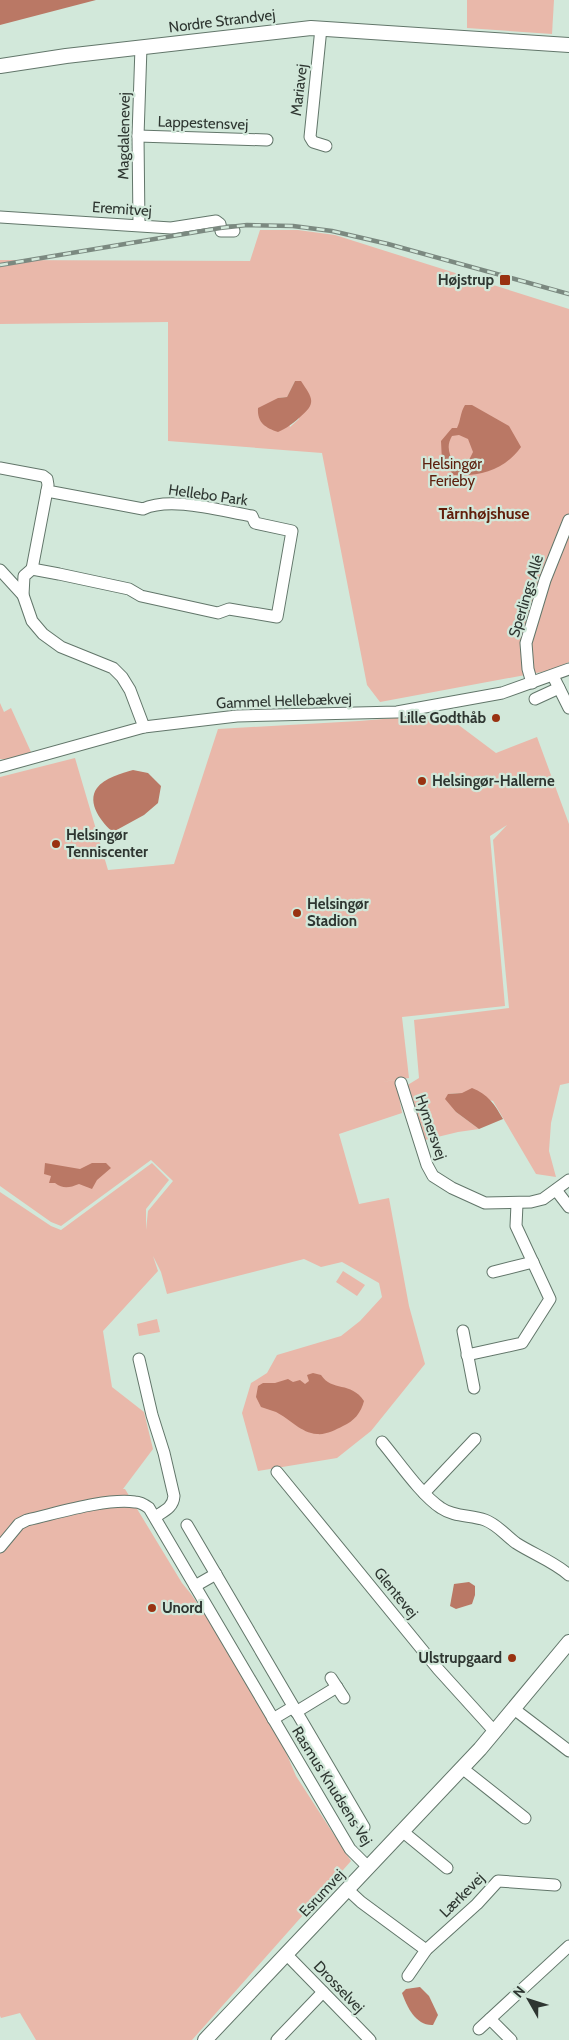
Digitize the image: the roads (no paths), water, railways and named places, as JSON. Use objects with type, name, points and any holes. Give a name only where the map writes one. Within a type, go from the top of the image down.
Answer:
[{"type":"main road","name":"Nordre Strandvej","points":[[0,66],[292,29],[321,28],[569,45]]},
{"type":"main road","name":"Esrumvej","points":[[205,2040],[495,1732],[569,1642]]},
{"type":"street","name":"Mariavej","points":[[321,28],[310,137],[313,142],[326,146]]},
{"type":"street","name":"Magdalenevej","points":[[139,225],[140,47]]},
{"type":"street","name":"Lappestensvej","points":[[138,136],[267,140]]},
{"type":"street","name":"Eremitvej","points":[[0,217],[172,228],[216,222],[220,224],[221,231],[234,231]]},
{"type":"street","points":[[0,468],[43,476],[47,479],[47,491],[32,569],[24,576],[22,595]]},
{"type":"street","name":"Hellebo Park","points":[[32,569],[129,589],[141,596],[218,613],[228,609],[277,617],[292,531],[254,523],[252,516],[169,502],[154,504],[143,509],[47,491]]},
{"type":"street","name":"Sperlings Allé","points":[[532,683],[528,669],[526,644],[545,580],[569,520]]},
{"type":"street","points":[[0,570],[22,595],[32,621],[43,634],[60,647],[113,668],[122,677],[130,690],[144,727]]},
{"type":"street","name":"Gammel Hellebækvej","points":[[0,767],[144,727],[237,716],[397,712],[502,693],[554,676],[569,669]]},
{"type":"street","points":[[554,676],[563,690],[569,708]]},
{"type":"street","points":[[536,699],[563,690]]},
{"type":"street","name":"Hymersvej","points":[[401,1083],[427,1165],[433,1176],[452,1188],[486,1203],[516,1204],[543,1199],[569,1180]]},
{"type":"street","points":[[556,1190],[569,1207]]},
{"type":"street","points":[[468,1355],[522,1343],[550,1299],[516,1226],[516,1204]]},
{"type":"street","points":[[493,1272],[533,1262]]},
{"type":"street","points":[[463,1331],[474,1388]]},
{"type":"street","points":[[139,1359],[174,1496],[170,1508],[155,1517]]},
{"type":"street","points":[[424,1492],[475,1439]]},
{"type":"street","points":[[382,1442],[424,1492],[441,1508],[452,1513],[482,1519],[495,1524],[516,1542],[569,1575]]},
{"type":"street","name":"Glentevej","points":[[277,1472],[438,1668],[495,1732]]},
{"type":"street","name":"Rasmus Knudsens Vej","points":[[0,1547],[19,1524],[27,1520],[104,1503],[135,1502],[149,1508],[350,1849],[368,1867]]},
{"type":"street","name":"Rasmus Knudsens Vej","points":[[187,1525],[364,1827]]},
{"type":"street","points":[[195,1586],[216,1574]]},
{"type":"street","name":"Rasmus Knudsens Vej","points":[[273,1719],[295,1709],[334,1683],[344,1698]]},
{"type":"street","points":[[514,1709],[569,1751]]},
{"type":"street","points":[[462,1768],[525,1818]]},
{"type":"street","points":[[402,1831],[447,1868]]},
{"type":"street","name":"Lærkevej","points":[[408,1976],[426,1950],[477,1904],[498,1881],[555,1885]]},
{"type":"street","points":[[347,1889],[361,1902],[426,1950]]},
{"type":"street","points":[[479,2029],[569,1946]]},
{"type":"street","name":"Drosselvej","points":[[286,1954],[370,2040]]},
{"type":"street","points":[[277,2040],[323,1992]]},
{"type":"street","points":[[490,2019],[511,2040]]},
{"type":"railway","points":[[0,265],[220,228],[247,225],[293,226],[332,231],[388,244],[569,294]]},
{"type":"place","name":"Højstrup","points":[[505,280]]},
{"type":"place","name":"Lille Godthåb","points":[[496,718]]},
{"type":"place","name":"Helsingør-Hallerne","points":[[422,781]]},
{"type":"place","name":"Helsingør Tenniscenter","points":[[56,844]]},
{"type":"place","name":"Helsingør Stadion","points":[[297,913]]},
{"type":"place","name":"Unord","points":[[152,1608]]},
{"type":"place","name":"Ulstrupgaard","points":[[512,1658]]},
{"type":"district","name":"Tårnhøjshuse","points":[[484,513]]},
{"type":"park label","name":"Helsingør Ferieby","points":[[452,472]]}]
